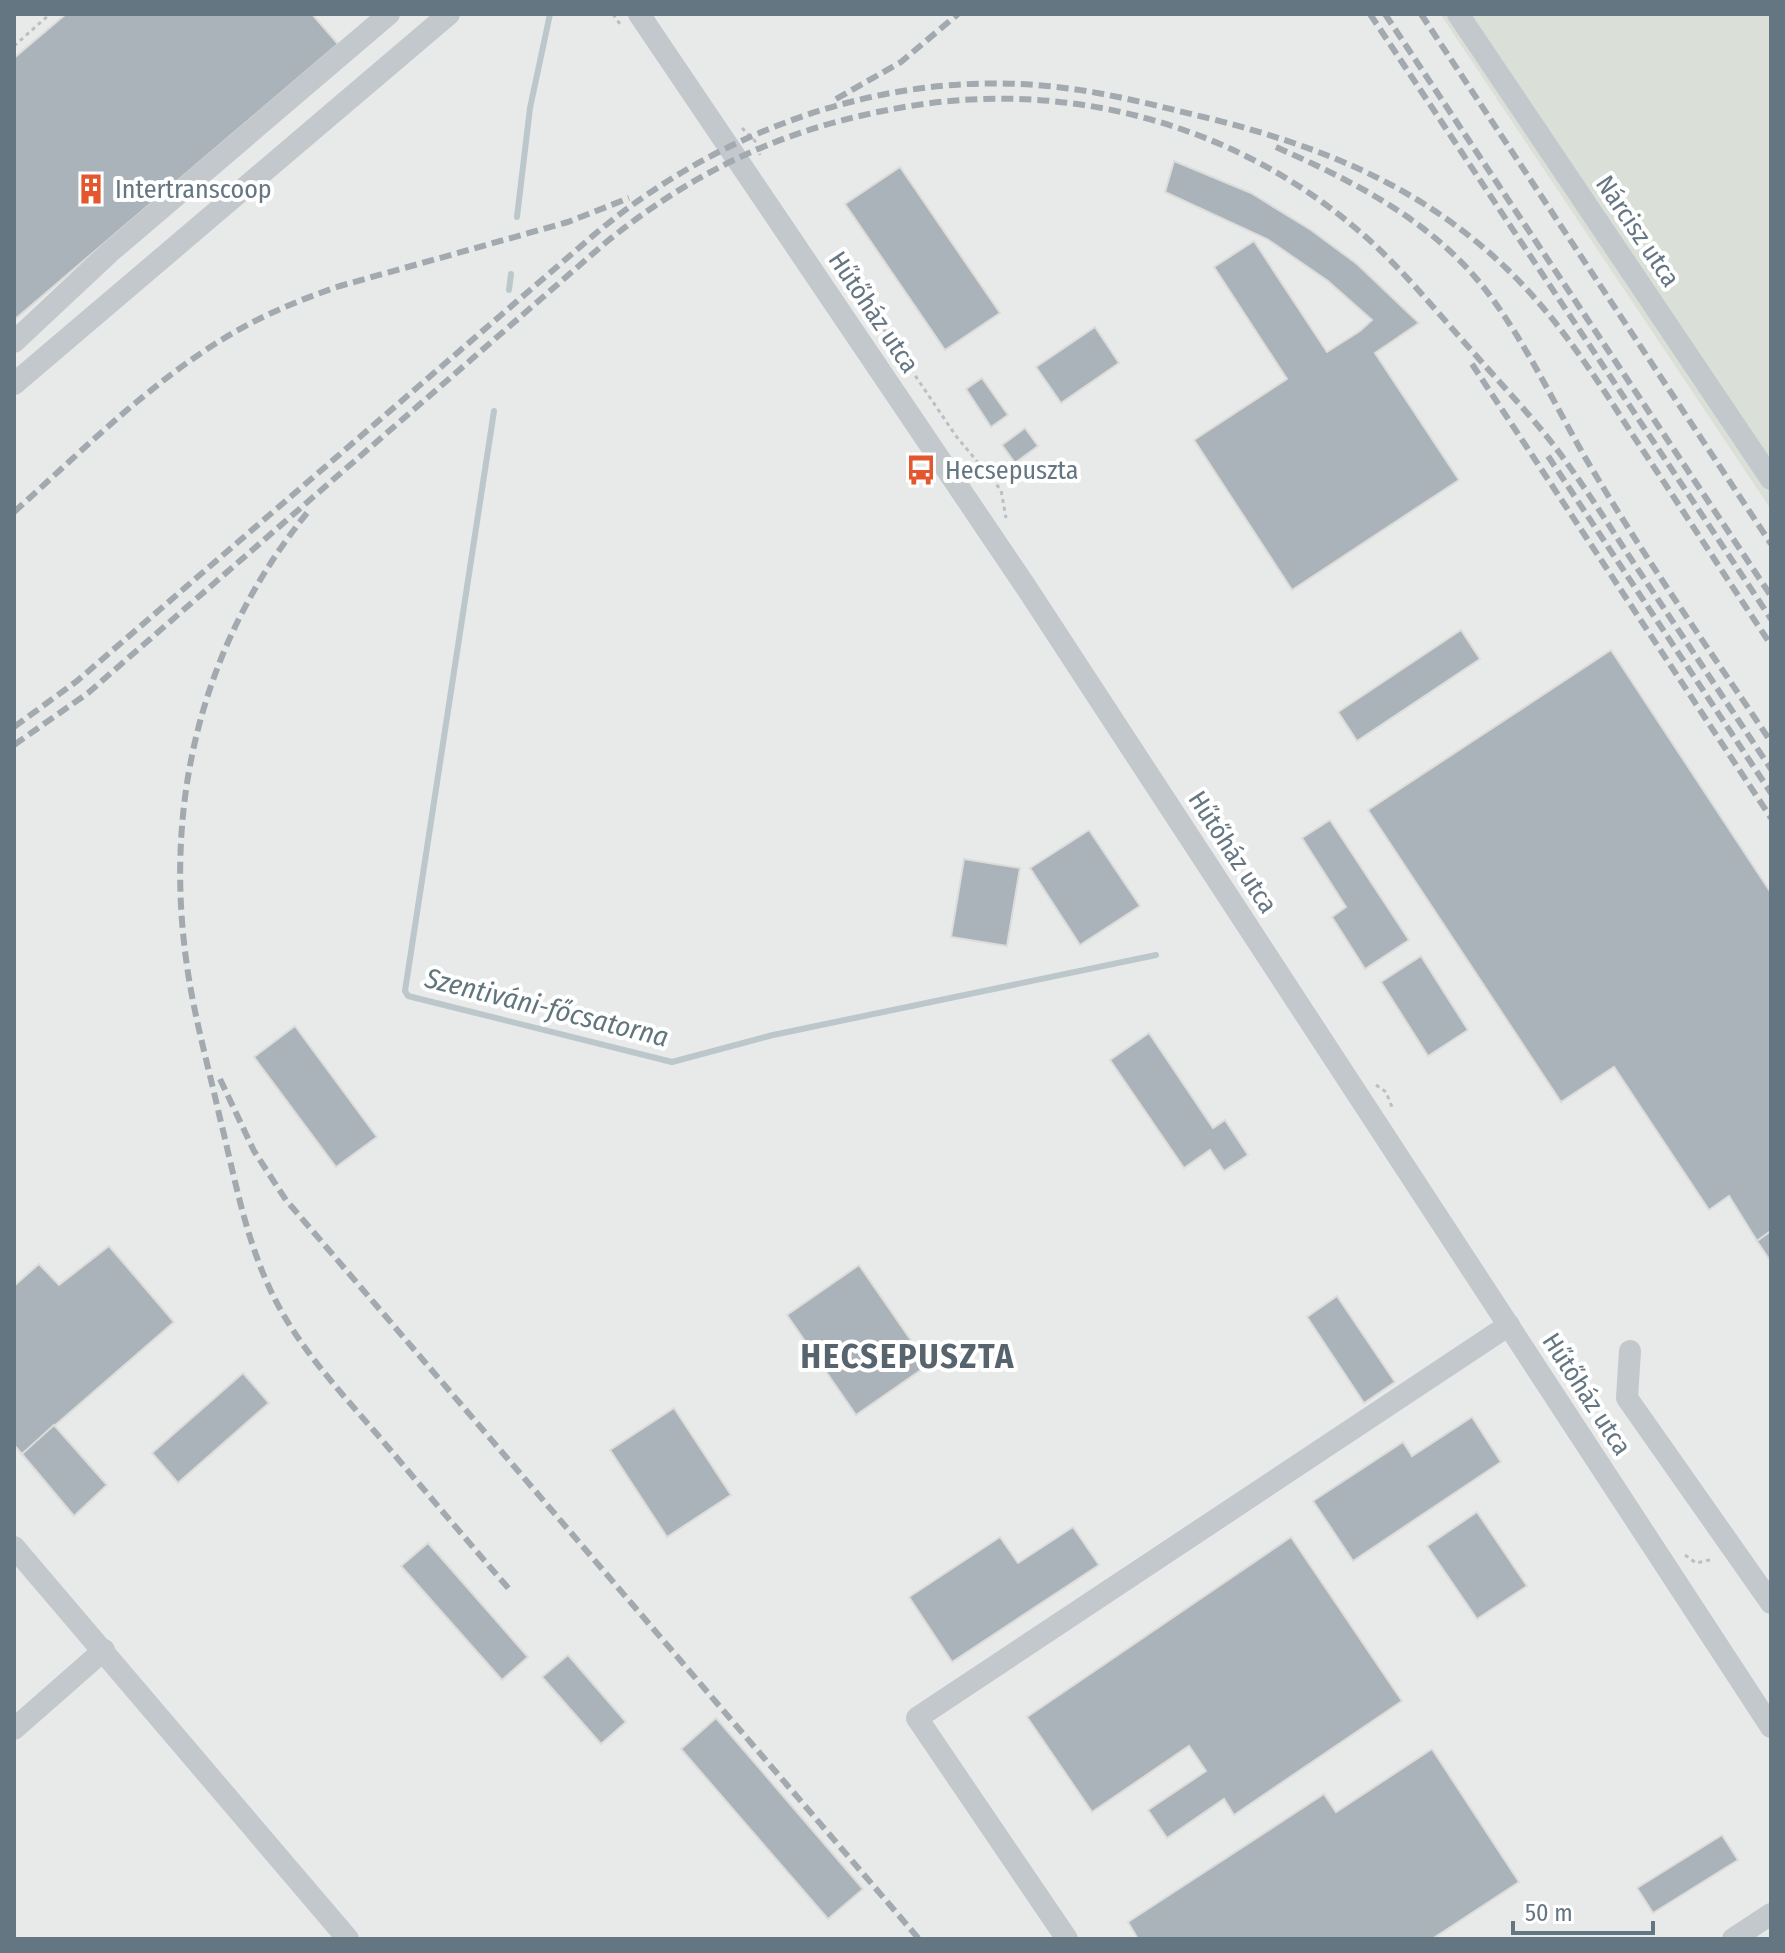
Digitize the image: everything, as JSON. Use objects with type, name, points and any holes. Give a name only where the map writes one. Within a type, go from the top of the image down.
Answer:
[{"type":"street","points":[[14,342],[110,252],[389,14]]},
{"type":"street","points":[[14,384],[449,14]]},
{"type":"street","name":"Hűtőház utca","points":[[639,14],[1015,571],[1771,1727]]},
{"type":"street","name":"Nárcisz utca","points":[[1458,14],[1771,479]]},
{"type":"street","points":[[1067,1939],[917,1718],[1509,1325]]},
{"type":"street","points":[[1630,1351],[1627,1398],[1771,1603]]},
{"type":"street","points":[[14,1547],[348,1939]]},
{"type":"street","points":[[14,1729],[104,1650]]},
{"type":"street","points":[[1733,1939],[1771,1914]]},
{"type":"path","points":[[14,46],[50,14]]},
{"type":"shaded area","points":[[14,14],[1440,14],[1771,510],[1771,1939],[14,1939]]},
{"type":"shaded area","points":[[1440,14],[1771,14],[1771,510]]},
{"type":"building","name":"Intertranscoop","points":[[66,14],[312,14],[338,44],[14,320],[14,58]]},
{"type":"building","points":[[1174,161],[1251,193],[1311,230],[1357,264],[1419,323],[1375,353],[1459,480],[1292,590],[1194,440],[1287,379],[1214,267],[1254,241],[1327,352],[1372,320],[1328,281],[1267,239],[1165,192]]},
{"type":"building","points":[[900,167],[1000,313],[945,350],[845,204]]},
{"type":"building","points":[[1095,327],[1119,363],[1061,403],[1036,367]]},
{"type":"building","points":[[982,378],[1008,415],[991,427],[966,389]]},
{"type":"building","points":[[1025,428],[1038,446],[1015,463],[1002,445]]},
{"type":"building","points":[[1461,630],[1480,659],[1357,741],[1338,712]]},
{"type":"building","points":[[1611,650],[1771,893],[1771,1231],[1757,1241],[1729,1196],[1709,1210],[1614,1067],[1561,1102],[1368,810]]},
{"type":"building","points":[[1330,820],[1409,940],[1365,969],[1332,917],[1346,907],[1302,838]]},
{"type":"building","points":[[1089,830],[1140,906],[1080,945],[1030,868]]},
{"type":"building","points":[[964,859],[1020,868],[1007,946],[951,937]]},
{"type":"building","points":[[1421,956],[1468,1030],[1428,1056],[1381,982]]},
{"type":"building","points":[[295,1026],[377,1137],[336,1167],[254,1057]]},
{"type":"building","points":[[1149,1033],[1213,1128],[1225,1120],[1248,1155],[1224,1171],[1210,1150],[1184,1168],[1110,1060]]},
{"type":"building","points":[[1771,1231],[1771,1262],[1757,1241]]},
{"type":"building","points":[[109,1246],[174,1322],[22,1454],[14,1445],[14,1286],[39,1264],[59,1285]]},
{"type":"building","points":[[859,1265],[928,1365],[856,1415],[787,1315]]},
{"type":"building","points":[[1337,1296],[1395,1382],[1364,1403],[1307,1317]]},
{"type":"building","points":[[243,1373],[269,1403],[178,1483],[152,1453]]},
{"type":"building","points":[[674,1408],[731,1495],[667,1537],[610,1450]]},
{"type":"building","points":[[1472,1417],[1501,1462],[1353,1561],[1313,1501],[1403,1442],[1412,1456]]},
{"type":"building","points":[[54,1425],[107,1485],[74,1516],[22,1454]]},
{"type":"building","points":[[1477,1512],[1527,1586],[1477,1619],[1427,1546]]},
{"type":"building","points":[[1073,1527],[1099,1565],[952,1662],[909,1597],[1000,1537],[1018,1563]]},
{"type":"building","points":[[1291,1537],[1402,1701],[1234,1815],[1224,1799],[1167,1838],[1148,1810],[1206,1771],[1189,1746],[1092,1812],[1027,1717]]},
{"type":"building","points":[[428,1543],[528,1657],[502,1680],[401,1566]]},
{"type":"building","points":[[568,1655],[626,1722],[601,1744],[542,1677]]},
{"type":"building","points":[[716,1718],[863,1889],[828,1919],[681,1749]]},
{"type":"building","points":[[1432,1749],[1519,1882],[1432,1939],[1138,1939],[1128,1922],[1324,1794],[1336,1812]]},
{"type":"building","points":[[1722,1835],[1738,1860],[1653,1913],[1637,1888]]},
{"type":"waterway","name":"Szentiváni-főcsatorna","points":[[517,217],[530,108],[550,14]]},
{"type":"waterway","name":"Szentiváni-főcsatorna","points":[[509,290],[511,274]]},
{"type":"waterway","name":"Szentiváni-főcsatorna","points":[[494,411],[405,991],[408,996],[672,1062],[773,1035],[1156,955]]},
{"type":"railway","points":[[836,99],[901,62],[958,14]]},
{"type":"railway","points":[[1370,14],[1771,619]]},
{"type":"railway","points":[[1385,14],[1771,596]]},
{"type":"railway","points":[[1421,14],[1771,544]]},
{"type":"railway","points":[[14,727],[77,681],[595,234],[643,197],[695,165],[750,137],[806,115],[865,98],[925,88],[986,84],[1089,91],[1254,130],[1370,174],[1441,215],[1507,269],[1560,328],[1771,645]]},
{"type":"railway","points":[[14,745],[88,693],[641,215],[717,168],[798,134],[885,111],[931,103],[988,99],[1044,100],[1100,108],[1155,121],[1208,139],[1259,163],[1307,192],[1353,226],[1415,287],[1552,443],[1771,769]]},
{"type":"railway","points":[[1276,147],[1336,175],[1394,208],[1446,247],[1470,271],[1491,297],[1534,364],[1585,456],[1661,579],[1771,742]]},
{"type":"railway","points":[[14,512],[167,377],[251,323],[340,286],[568,222],[629,198]]},
{"type":"railway","points":[[1472,364],[1771,818]]},
{"type":"railway","points":[[1548,456],[1771,793]]},
{"type":"railway","points":[[307,513],[271,563],[241,616],[217,670],[199,727],[187,785],[181,844],[181,905],[193,1003],[251,1241],[283,1314],[326,1375],[509,1589]]},
{"type":"railway","points":[[220,1079],[254,1151],[286,1200],[919,1939]]},
{"type":"place","name":"Intertranscoop","points":[[91,189]]},
{"type":"place","name":"Hecsepuszta","points":[[921,470]]},
{"type":"district","name":"HECSEPUSZTA","points":[[908,1356]]}]
